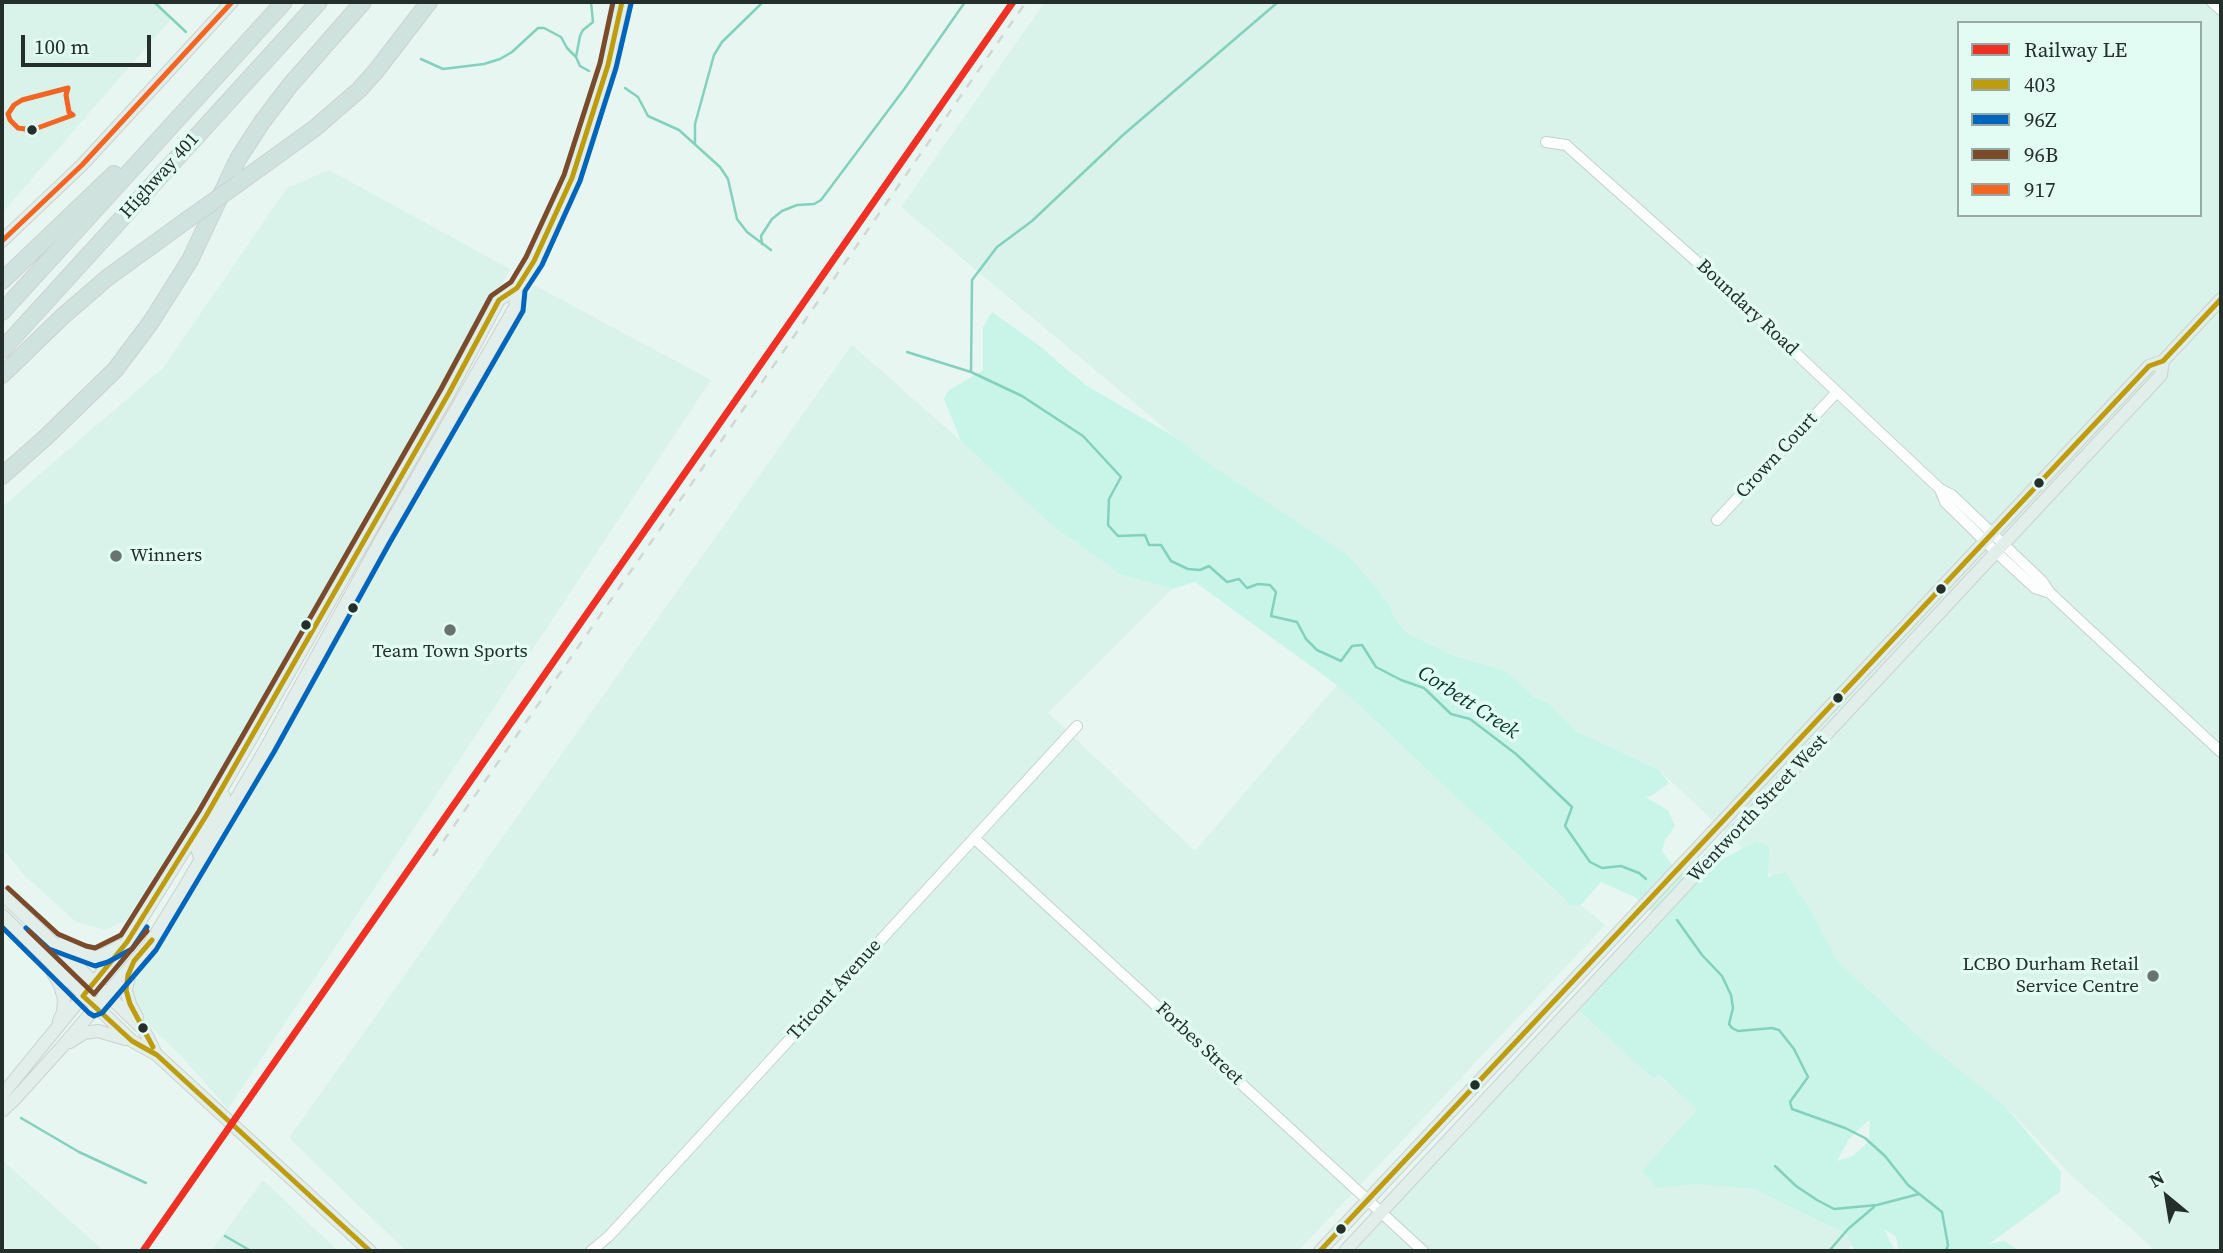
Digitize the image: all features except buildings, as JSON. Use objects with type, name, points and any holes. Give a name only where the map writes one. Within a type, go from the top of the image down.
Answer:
[{"type":"highway","name":"Highway 401","points":[[2,312],[284,2]]},
{"type":"highway","name":"Highway 401","points":[[2,350],[319,2]]},
{"type":"highway","points":[[2,476],[115,370],[151,322],[190,260],[238,159],[262,122],[291,84],[363,2]]},
{"type":"highway","points":[[2,375],[107,278],[315,128],[359,90],[429,2]]},
{"type":"highway","points":[[2,281],[125,163],[271,15]]},
{"type":"highway","points":[[2,468],[45,438]]},
{"type":"main road","points":[[2,241],[82,165],[232,2]]},
{"type":"main road","points":[[2,1095],[127,942],[220,792],[443,404],[499,300],[517,288],[534,261],[572,178],[608,65],[622,2]]},
{"type":"main road","points":[[2,1111],[61,1048],[149,945],[266,748],[381,540],[516,307],[517,288]]},
{"type":"main road","name":"Wentworth Street West","points":[[1320,1251],[2149,366],[2163,361],[2221,299]]},
{"type":"main road","name":"Wentworth Street West","points":[[1345,1251],[2161,375],[2163,361]]},
{"type":"main road","points":[[201,860],[197,849],[224,802],[224,796],[220,792]]},
{"type":"main road","points":[[2,894],[144,1030]]},
{"type":"main road","points":[[2,915],[132,1041]]},
{"type":"main road","points":[[53,941],[95,957],[127,942]]},
{"type":"main road","points":[[44,957],[60,985],[64,999],[63,1012],[55,1030]]},
{"type":"main road","points":[[134,961],[126,990],[130,1004],[157,1055]]},
{"type":"main road","points":[[61,1048],[84,1033],[98,1031],[115,1034],[157,1055],[370,1251]]},
{"type":"street","points":[[2212,2],[2221,10]]},
{"type":"street","name":"Boundary Road","points":[[1546,142],[1566,145],[1737,298],[1940,489],[1952,495],[1989,538],[2042,581],[2050,593],[2221,752]]},
{"type":"street","name":"Crown Court","points":[[1717,520],[1838,392]]},
{"type":"street","name":"Tricont Avenue","points":[[591,1251],[609,1236],[1077,726]]},
{"type":"street","name":"Forbes Street","points":[[974,838],[1423,1251]]},
{"type":"shaded area","points":[[2,2],[154,2],[172,18],[2,213]]},
{"type":"shaded area","points":[[1045,2],[2221,2],[2221,1251],[2156,1251],[2072,1176],[2004,1105],[1931,1047],[1838,962],[1815,917],[1785,872],[1772,876],[1659,770],[1576,731],[1547,702],[1534,697],[1506,671],[1416,643],[1395,619],[1389,604],[1175,437],[901,207]]},
{"type":"shaded area","points":[[329,170],[510,269],[475,336],[247,731],[126,921],[105,930],[76,922],[24,875],[2,848],[2,507],[163,368],[287,188]]},
{"type":"shaded area","points":[[534,285],[711,380],[228,1109],[181,1056],[142,1018],[131,997],[131,977],[324,650],[375,570],[421,481],[479,391],[503,336]]},
{"type":"shaded area","points":[[852,345],[1050,524],[1120,574],[1172,589],[1048,713],[1195,851],[1337,685],[1562,897],[1581,905],[1605,925],[1298,1251],[406,1251],[289,1138]]},
{"type":"shaded area","points":[[1574,1006],[1653,1079],[1657,1074],[1697,1110],[1684,1126],[1657,1188],[1696,1184],[1754,1189],[1846,1234],[1852,1245],[1846,1251],[1352,1251]]},
{"type":"shaded area","points":[[2,1160],[104,1251],[2,1251]]},
{"type":"shaded area","points":[[263,1180],[338,1251],[211,1251]]},
{"type":"green space","points":[[992,312],[1037,344],[1087,386],[1175,437],[1218,470],[1348,555],[1389,604],[1395,619],[1408,634],[1450,654],[1506,671],[1534,697],[1547,702],[1576,731],[1659,770],[1669,783],[1651,796],[1645,797],[1668,810],[1675,826],[1665,840],[1662,851],[1677,871],[1690,877],[1756,841],[1769,847],[1768,877],[1785,872],[1815,917],[1838,962],[1931,1047],[2004,1105],[2061,1172],[2060,1192],[1989,1244],[2004,1241],[2020,1251],[1899,1251],[1896,1237],[1884,1229],[1895,1251],[1855,1251],[1846,1234],[1754,1189],[1696,1184],[1657,1188],[1642,1171],[1697,1110],[1658,1074],[1653,1079],[1574,1006],[1657,916],[1635,897],[1601,882],[1581,905],[1571,905],[1337,685],[1195,582],[1172,589],[1120,574],[1050,524],[961,441],[944,399],[948,391],[983,370],[983,327]],"holes":[[[1870,1119],[1869,1141],[1853,1156],[1837,1161],[1849,1139]]]},
{"type":"waterway","points":[[154,2],[186,32]]},
{"type":"waterway","name":"Corbett Creek","points":[[589,71],[580,66],[576,57],[580,36],[593,22],[591,2]]},
{"type":"waterway","points":[[695,144],[695,124],[714,55],[722,42],[763,2]]},
{"type":"waterway","points":[[762,244],[761,236],[772,219],[782,211],[821,200],[965,2]]},
{"type":"waterway","points":[[971,372],[972,280],[997,247],[1032,221],[1123,135],[1278,2]]},
{"type":"waterway","points":[[421,59],[443,69],[484,64],[512,52],[538,28],[544,28],[561,37],[576,57]]},
{"type":"waterway","name":"Corbett Creek","points":[[625,88],[638,97],[648,116],[679,130],[720,167],[728,179],[737,219],[747,232],[771,250]]},
{"type":"waterway","name":"Corbett Creek","points":[[907,352],[971,372],[1022,396],[1083,436],[1121,477],[1109,499],[1108,525],[1118,536],[1145,535],[1149,545],[1161,545],[1171,561],[1188,569],[1200,570],[1209,566],[1227,582],[1239,579],[1247,588],[1258,584],[1270,585],[1276,592],[1271,616],[1297,622],[1306,639],[1317,650],[1341,661],[1352,646],[1362,645],[1376,667],[1424,688],[1451,714],[1470,719],[1516,754],[1572,807],[1565,826],[1590,862],[1602,868],[1621,866],[1646,879]]},
{"type":"waterway","name":"Corbett Creek","points":[[1677,920],[1702,955],[1722,976],[1731,995],[1733,1008],[1729,1024],[1732,1028],[1738,1031],[1772,1028],[1779,1030],[1794,1049],[1808,1077],[1790,1102],[1792,1109],[1865,1138],[1885,1156],[1908,1185],[1942,1212],[1948,1245],[1946,1251]]},
{"type":"waterway","points":[[21,1118],[79,1152],[146,1183]]},
{"type":"waterway","points":[[1775,1166],[1796,1186],[1834,1209],[1877,1205],[1919,1194]]},
{"type":"waterway","points":[[1829,1251],[1848,1229],[1874,1207]]},
{"type":"waterway","points":[[225,1236],[251,1251]]},
{"type":"railway","points":[[433,856],[1026,2]]},
{"type":"rail line","name":"LE","points":[[143,1251],[1013,2]]},
{"type":"transit line","name":"917","points":[[2,241],[82,165],[232,2]]},
{"type":"transit line","name":"96B","points":[[8,888],[58,934],[86,946],[95,948],[121,935],[199,811],[441,389],[491,296],[511,282],[526,257],[564,175],[600,63],[613,2]]},
{"type":"transit line","name":"403","points":[[370,1251],[157,1055],[132,1041],[83,996],[127,942],[206,816],[449,393],[499,300],[517,288],[534,261],[572,178],[608,65],[622,2]]},
{"type":"transit line","name":"96Z","points":[[2,927],[94,1016],[102,1013],[156,950],[274,752],[389,544],[523,311],[525,291],[542,265],[580,181],[616,68],[631,4]]},
{"type":"transit line","name":"917","points":[[68,88],[66,95],[69,112],[73,115],[32,130],[18,128],[10,120],[8,114],[14,105],[22,100],[68,88]]},
{"type":"transit line","name":"403","points":[[1320,1251],[2149,366],[2163,361],[2221,299]]},
{"type":"transit line","name":"96Z","points":[[26,928],[49,949],[95,966],[132,949],[147,927]]},
{"type":"transit line","name":"96B","points":[[29,931],[94,994],[147,931]]},
{"type":"transit line","name":"403","points":[[152,940],[134,961],[126,990],[130,1004],[153,1047]]},
{"type":"place","name":"Winners","points":[[116,556]]},
{"type":"place","name":"Team Town Sports","points":[[450,630]]},
{"type":"place","name":"LCBO Durham Retail Service Centre","points":[[2153,976]]}]
